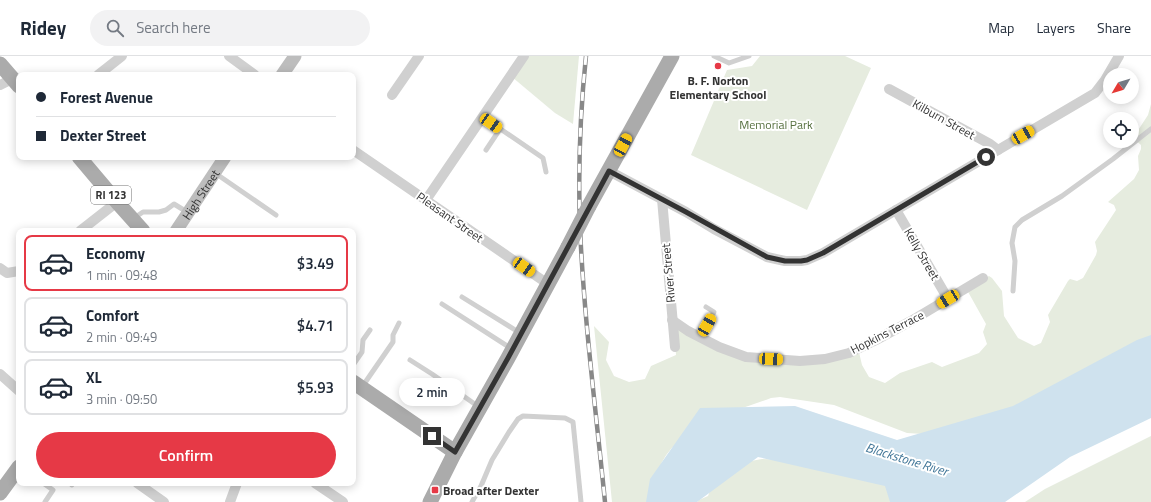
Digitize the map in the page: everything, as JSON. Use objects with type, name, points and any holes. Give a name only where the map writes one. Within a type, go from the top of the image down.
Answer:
[{"type":"main road","points":[[430,502],[455,452],[672,56]]},
{"type":"main road","points":[[0,64],[10,83]]},
{"type":"main road","name":"RI 123","points":[[82,160],[140,228]]},
{"type":"main road","points":[[357,384],[455,452]]},
{"type":"main road","points":[[0,493],[16,472]]},
{"type":"street","points":[[102,72],[122,56]]},
{"type":"street","points":[[229,56],[251,72]]},
{"type":"street","points":[[284,72],[295,56]]},
{"type":"street","points":[[392,96],[419,56]]},
{"type":"street","points":[[426,200],[524,56]]},
{"type":"street","points":[[609,171],[767,257],[785,261],[807,260],[823,253],[1095,93],[1105,80],[1119,56]]},
{"type":"street","name":"Kilburn Street","points":[[889,89],[990,144],[998,150]]},
{"type":"street","name":"Pleasant Street","points":[[356,152],[548,284]]},
{"type":"street","name":"High Street","points":[[178,228],[223,160]]},
{"type":"street","name":"River Street","points":[[662,199],[675,347]]},
{"type":"street","points":[[84,228],[117,202]]},
{"type":"street","name":"Kelly Street","points":[[896,210],[948,299]]},
{"type":"street","points":[[0,268],[7,273],[16,272]]},
{"type":"street","name":"Hopkins Terrace","points":[[672,320],[688,331],[746,357],[800,361],[825,359],[859,349],[983,278]]},
{"type":"street","points":[[0,374],[16,388]]},
{"type":"street","points":[[141,486],[164,502]]},
{"type":"street","points":[[230,502],[236,486]]},
{"type":"street","points":[[319,486],[343,502]]},
{"type":"lane","points":[[714,56],[729,63],[749,56]]},
{"type":"lane","points":[[483,117],[543,158],[546,172]]},
{"type":"lane","points":[[486,150],[500,129]]},
{"type":"lane","points":[[1013,291],[1015,261],[1012,243],[1015,226],[1022,220],[1068,192],[1151,129]]},
{"type":"lane","points":[[215,173],[276,215]]},
{"type":"lane","points":[[133,220],[143,212],[159,212],[166,210],[174,204],[188,213]]},
{"type":"lane","points":[[462,297],[521,334]]},
{"type":"lane","points":[[442,304],[512,350]]},
{"type":"lane","points":[[700,337],[714,312],[706,307]]},
{"type":"lane","points":[[357,384],[393,342],[393,334],[399,323]]},
{"type":"lane","points":[[356,360],[362,352],[363,340],[370,330]]},
{"type":"lane","points":[[410,360],[480,408]]},
{"type":"lane","points":[[472,502],[481,486],[492,460],[518,419],[523,416],[565,418],[573,422],[581,502]]},
{"type":"lane","points":[[45,502],[53,490],[47,486]]},
{"type":"green space","points":[[525,56],[579,56],[573,124],[555,113],[512,77]]},
{"type":"green space","name":"Memorial Park","points":[[760,56],[845,56],[871,68],[807,210],[691,155],[727,70],[752,66]]},
{"type":"green space","points":[[1151,104],[1151,341],[1000,426],[923,434],[907,433],[834,405],[780,397],[771,398],[710,421],[683,438],[671,449],[662,462],[647,502],[612,502],[594,326],[609,342],[606,360],[614,376],[629,382],[645,379],[651,366],[676,355],[674,328],[746,355],[806,360],[858,348],[862,365],[869,377],[885,383],[900,373],[932,362],[942,367],[979,353],[987,344],[983,332],[986,324],[967,290],[989,276],[1002,291],[1004,316],[1018,338],[1034,346],[1041,343],[1050,322],[1048,315],[1068,281],[1070,279],[1077,281],[1083,278],[1096,255],[1097,251],[1095,242],[1116,210],[1114,205],[1108,202],[1134,179],[1139,170],[1138,156],[1141,145],[1139,143],[1139,129],[1148,115]]},
{"type":"green space","points":[[1151,436],[1151,502],[1025,502],[1045,489]]},
{"type":"green space","points":[[762,459],[811,461],[889,485],[908,502],[697,502],[708,496],[711,488],[734,464]]},
{"type":"water","name":"Blackstone River","points":[[1151,335],[1151,418],[1070,457],[1005,502],[890,502],[885,486],[758,457],[697,502],[646,502],[650,479],[700,408],[795,406],[897,440],[1013,406],[1137,340]]},
{"type":"railway","points":[[586,56],[580,142],[580,228],[587,331],[605,502]]},
{"type":"place","name":"B. F. Norton Elementary School","points":[[718,66]]},
{"type":"place","name":"Broad after Dexter","points":[[435,490]]},
{"type":"route","points":[[432,436],[455,452],[508,358],[609,171],[767,257],[785,261],[801,261],[823,253],[986,157]]}]
